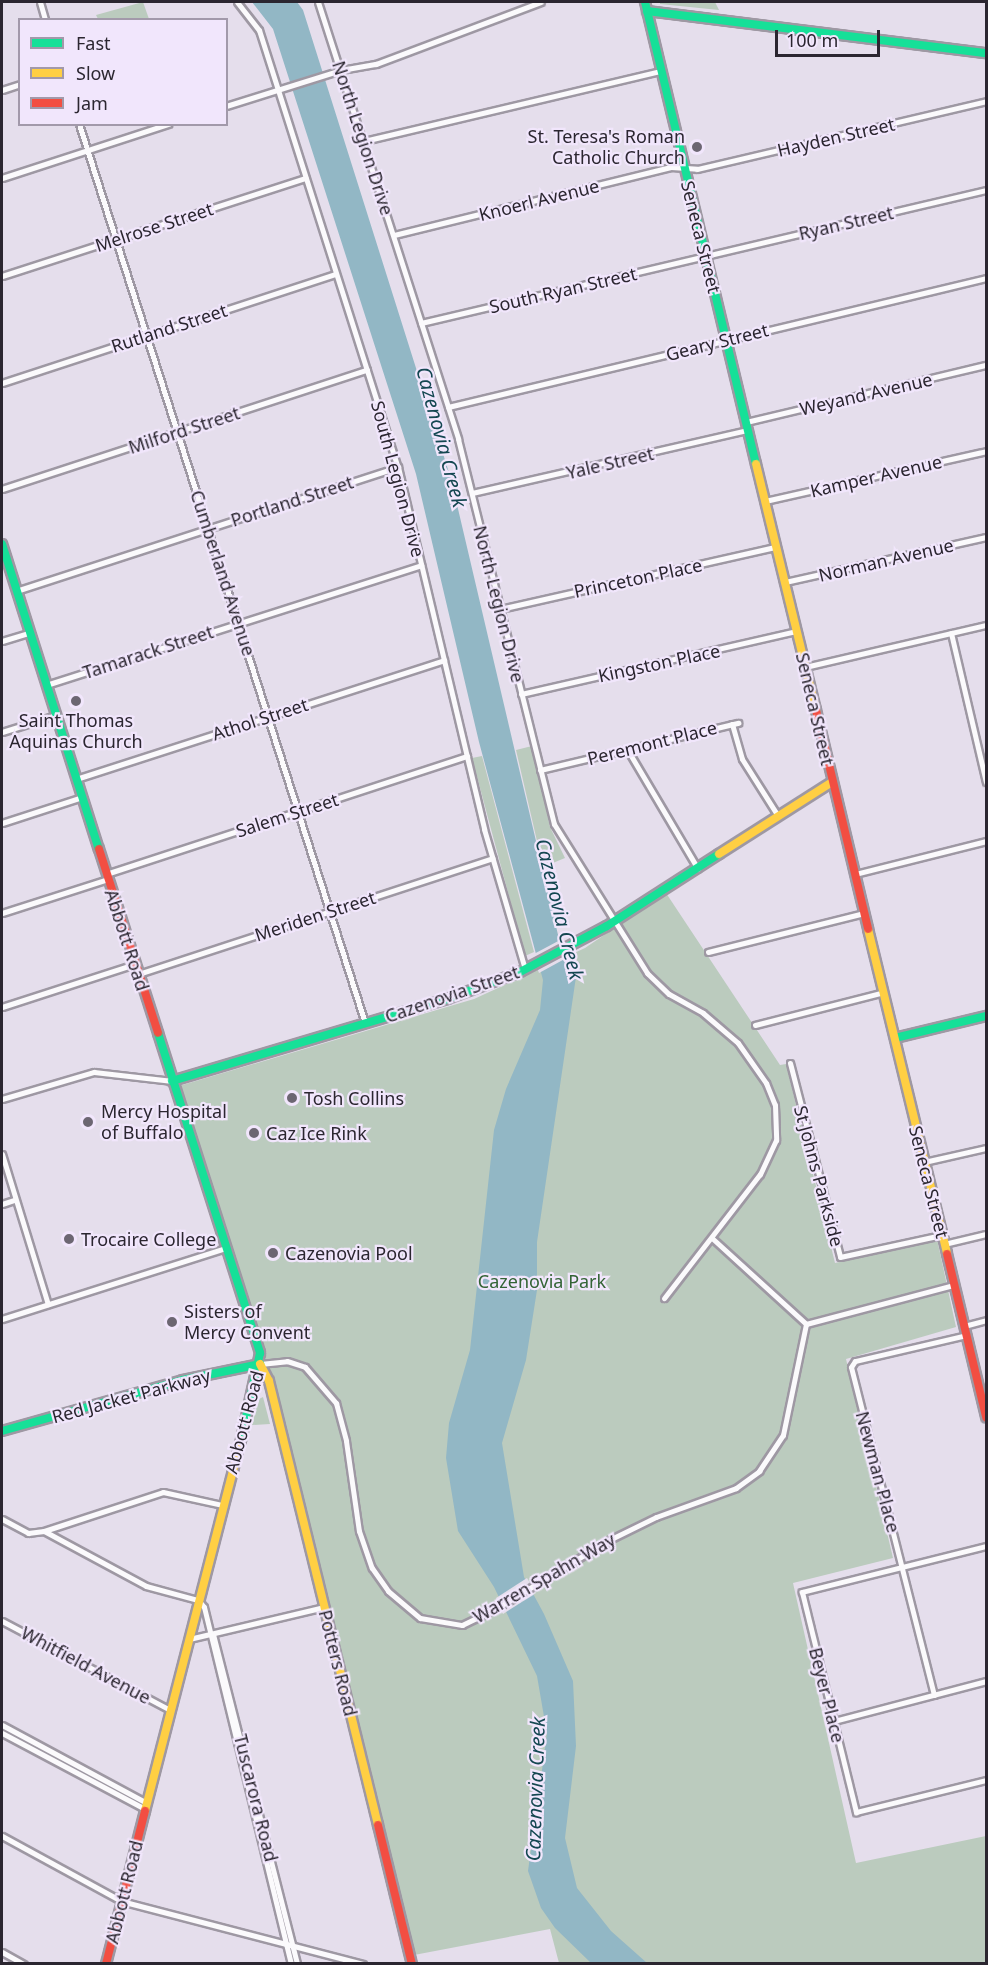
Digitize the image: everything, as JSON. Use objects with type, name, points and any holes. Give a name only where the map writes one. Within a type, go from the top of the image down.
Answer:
[{"type":"street","points":[[40,2],[44,18]]},
{"type":"street","name":"South Legion Drive","points":[[237,2],[259,30],[280,89],[336,274],[398,466],[492,858],[525,969]]},
{"type":"street","name":"North Legion Drive","points":[[318,2],[448,407],[472,494],[554,824],[612,922]]},
{"type":"street","points":[[228,105],[341,70],[376,64],[541,2]]},
{"type":"street","name":"Seneca Street","points":[[645,2],[987,1417]]},
{"type":"street","points":[[647,11],[987,53]]},
{"type":"street","points":[[364,141],[661,71]]},
{"type":"street","points":[[2,90],[18,85]]},
{"type":"street","name":"Hayden Street","points":[[684,168],[697,170],[987,101]]},
{"type":"street","name":"Cumberland Avenue","points":[[79,126],[209,528],[365,1023]]},
{"type":"street","points":[[2,178],[162,126]]},
{"type":"street","name":"Knoerl Avenue","points":[[394,235],[671,167],[684,168]]},
{"type":"street","name":"Melrose Street","points":[[2,276],[306,178]]},
{"type":"street","name":"Ryan Street","points":[[705,256],[987,190]]},
{"type":"street","name":"South Ryan Street","points":[[422,323],[705,256]]},
{"type":"street","name":"Rutland Street","points":[[2,383],[336,274]]},
{"type":"street","name":"Geary Street","points":[[448,407],[987,278]]},
{"type":"street","name":"Weyand Avenue","points":[[747,426],[987,365]]},
{"type":"street","name":"Milford Street","points":[[2,489],[367,370]]},
{"type":"street","name":"Yale Street","points":[[472,494],[747,426]]},
{"type":"street","name":"Kamper Avenue","points":[[765,501],[987,451]]},
{"type":"street","name":"Portland Street","points":[[16,591],[398,466]]},
{"type":"street","name":"Norman Avenue","points":[[785,582],[987,537]]},
{"type":"street","name":"Abbott Road","points":[[2,547],[226,1248],[260,1364],[106,1964]]},
{"type":"street","name":"Princeton Place","points":[[500,609],[776,547]]},
{"type":"street","name":"Tamarack Street","points":[[46,685],[421,565]]},
{"type":"street","points":[[805,667],[987,625]]},
{"type":"street","name":"Kingston Place","points":[[521,694],[797,631]]},
{"type":"street","points":[[2,641],[29,633]]},
{"type":"street","points":[[951,633],[987,782]]},
{"type":"street","name":"Athol Street","points":[[76,779],[444,660]]},
{"type":"street","points":[[2,732],[56,715]]},
{"type":"street","name":"Peremont Place","points":[[540,770],[735,723],[742,759],[778,816]]},
{"type":"street","points":[[627,749],[698,868]]},
{"type":"street","name":"Salem Street","points":[[2,913],[298,811],[467,756]]},
{"type":"street","name":"Cazenovia Street","points":[[172,1081],[456,996],[534,965],[612,922],[832,782]]},
{"type":"street","points":[[2,823],[82,797]]},
{"type":"street","points":[[855,874],[987,841]]},
{"type":"street","name":"Meriden Street","points":[[138,974],[492,858]]},
{"type":"street","points":[[708,952],[864,913]]},
{"type":"street","points":[[612,922],[657,984],[715,1022],[738,1043],[766,1083],[775,1105],[778,1130],[773,1150],[713,1239],[664,1298]]},
{"type":"street","points":[[2,1007],[135,964]]},
{"type":"street","points":[[755,1025],[884,992]]},
{"type":"street","points":[[895,1038],[987,1016]]},
{"type":"street","name":"St Johns Parkside","points":[[790,1063],[840,1257],[942,1235]]},
{"type":"street","points":[[2,1099],[94,1072],[172,1081]]},
{"type":"street","points":[[924,1162],[987,1148]]},
{"type":"street","points":[[2,1154],[14,1200],[48,1304]]},
{"type":"street","points":[[2,1204],[14,1200]]},
{"type":"street","points":[[944,1244],[987,1234]]},
{"type":"street","points":[[713,1239],[806,1324],[954,1285]]},
{"type":"street","points":[[2,1319],[226,1248]]},
{"type":"street","points":[[964,1326],[987,1320]]},
{"type":"street","name":"Warren Spahn Way","points":[[260,1364],[287,1361],[305,1367],[336,1403],[346,1441],[359,1532],[372,1568],[388,1591],[420,1618],[449,1626],[476,1620],[633,1528],[736,1488],[767,1464],[787,1421],[796,1355],[806,1324]]},
{"type":"street","name":"Newman Place","points":[[934,1695],[851,1367],[855,1361],[967,1335]]},
{"type":"street","name":"Red Jacket Parkway","points":[[2,1431],[183,1380],[260,1364]]},
{"type":"street","name":"Potters Road","points":[[260,1364],[269,1381],[412,1964]]},
{"type":"street","points":[[2,1519],[28,1533],[45,1531],[163,1492],[222,1505]]},
{"type":"street","points":[[45,1531],[146,1586],[198,1599]]},
{"type":"street","points":[[903,1566],[987,1546]]},
{"type":"street","name":"Beyer Place","points":[[903,1566],[802,1592],[856,1812],[987,1779]]},
{"type":"street","name":"Tuscarora Road","points":[[198,1599],[212,1634],[218,1641],[291,1964]]},
{"type":"street","points":[[188,1640],[324,1607]]},
{"type":"street","name":"Whitfield Avenue","points":[[2,1621],[170,1710]]},
{"type":"street","points":[[834,1721],[987,1682]]},
{"type":"street","points":[[2,1725],[51,1756]]},
{"type":"street","points":[[2,1733],[146,1806]]},
{"type":"street","name":"Tuscarora Road","points":[[250,1788],[297,1964]]},
{"type":"street","points":[[2,1836],[121,1901],[363,1964]]},
{"type":"street","points":[[2,1952],[24,1964]]},
{"type":"green space","points":[[143,2],[149,18],[98,18],[96,15]]},
{"type":"green space","points":[[660,2],[715,2],[719,10],[660,4]]},
{"type":"green space","points":[[532,746],[550,827],[565,858],[543,867],[516,750]]},
{"type":"green space","points":[[482,756],[534,952],[525,956],[472,758]]},
{"type":"green space","name":"Cazenovia Park","points":[[666,893],[780,1065],[786,1064],[835,1263],[937,1239],[956,1327],[846,1359],[893,1558],[793,1583],[856,1863],[986,1836],[986,1963],[559,1963],[550,1929],[414,1955],[262,1351],[179,1086],[474,999],[585,948]]},
{"type":"green space","points":[[263,1397],[270,1424],[252,1425],[259,1399]]},
{"type":"water","points":[[252,2],[297,2],[303,10],[451,479],[559,939],[577,970],[537,1242],[537,1290],[526,1360],[502,1443],[524,1577],[544,1614],[573,1681],[576,1746],[565,1838],[577,1888],[611,1931],[647,1963],[591,1963],[555,1928],[541,1908],[528,1871],[547,1734],[537,1676],[494,1587],[458,1531],[446,1458],[449,1423],[470,1350],[494,1130],[506,1089],[540,1010],[543,980],[479,742],[416,474],[273,29]]},
{"type":"pier","points":[[562,939],[572,955],[539,973],[532,955]]},
{"type":"pier","points":[[527,1578],[536,1593],[503,1614],[496,1598]]},
{"type":"traffic: fast","points":[[645,2],[756,464]]},
{"type":"traffic: fast","points":[[647,11],[986,53]]},
{"type":"traffic: fast","points":[[2,544],[99,849]]},
{"type":"traffic: fast","points":[[172,1081],[447,999],[520,972],[607,926],[719,854]]},
{"type":"traffic: fast","points":[[895,1038],[986,1016]]},
{"type":"traffic: fast","points":[[158,1033],[260,1353],[241,1440]]},
{"type":"traffic: fast","points":[[2,1431],[183,1380],[260,1364]]},
{"type":"traffic: slow","points":[[756,464],[816,710]]},
{"type":"traffic: slow","points":[[719,854],[832,782]]},
{"type":"traffic: slow","points":[[868,929],[947,1254]]},
{"type":"traffic: slow","points":[[260,1364],[269,1381],[378,1825]]},
{"type":"traffic: slow","points":[[145,1811],[241,1440]]},
{"type":"traffic: jam","points":[[816,710],[868,929]]},
{"type":"traffic: jam","points":[[99,849],[158,1033]]},
{"type":"traffic: jam","points":[[947,1254],[986,1417]]},
{"type":"traffic: jam","points":[[106,1964],[145,1811]]},
{"type":"traffic: jam","points":[[378,1825],[412,1964]]},
{"type":"place","name":"St. Teresa's Roman Catholic Church","points":[[697,147]]},
{"type":"place","name":"Saint Thomas Aquinas Church","points":[[76,701]]},
{"type":"place","name":"Tosh Collins","points":[[292,1098]]},
{"type":"place","name":"Mercy Hospital of Buffalo","points":[[88,1122]]},
{"type":"place","name":"Caz Ice Rink","points":[[254,1133]]},
{"type":"place","name":"Trocaire College","points":[[69,1239]]},
{"type":"place","name":"Cazenovia Pool","points":[[273,1253]]},
{"type":"place","name":"Sisters of Mercy Convent","points":[[172,1322]]},
{"type":"water label","name":"Cazenovia Creek","points":[[442,437]]},
{"type":"water label","name":"Cazenovia Creek","points":[[560,909]]},
{"type":"water label","name":"Cazenovia Creek","points":[[535,1789]]}]
